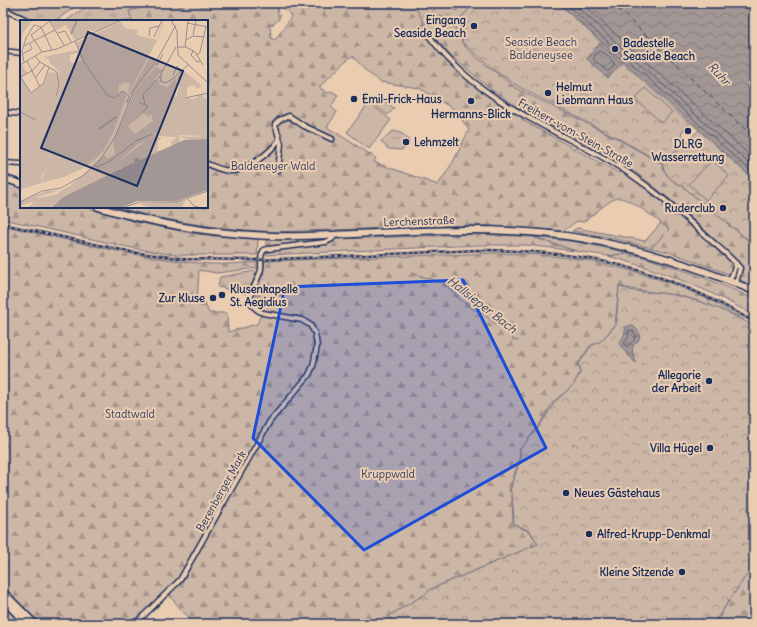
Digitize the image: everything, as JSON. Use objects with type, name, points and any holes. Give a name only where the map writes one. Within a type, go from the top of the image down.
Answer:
[{"type":"main road","points":[[3,178],[20,184]]},
{"type":"main road","name":"Lerchenstraße","points":[[102,208],[190,228],[274,236],[464,230],[530,232],[597,242],[630,249],[681,263],[732,282]]},
{"type":"main road","points":[[732,282],[754,291]]},
{"type":"main road","points":[[3,592],[34,624]]},
{"type":"main road","points":[[3,600],[27,624]]},
{"type":"street","points":[[3,9],[27,20]]},
{"type":"street","name":"Freiherr-vom-Stein-Straße","points":[[427,33],[436,46],[449,60],[489,94],[524,116],[609,161],[644,184],[676,209],[736,263]]},
{"type":"street","points":[[3,52],[20,53]]},
{"type":"street","points":[[3,112],[20,114]]},
{"type":"street","points":[[278,170],[280,140],[275,124],[279,120],[289,116],[304,126],[332,139]]},
{"type":"street","points":[[208,164],[229,171],[236,170],[257,161],[280,140]]},
{"type":"street","points":[[3,163],[20,164]]},
{"type":"street","name":"Berenberger Mark","points":[[135,624],[180,580],[270,421],[309,375],[315,360],[317,346],[316,337],[310,325],[302,320],[258,311],[252,303],[250,294],[259,276],[261,268],[261,255],[264,250],[326,242],[332,239],[336,234]]},
{"type":"street","points":[[732,282],[740,268],[736,263]]},
{"type":"street","points":[[732,282],[736,263]]},
{"type":"highlighted area","points":[[463,280],[546,448],[364,550],[253,438],[285,287]]},
{"type":"green space","points":[[3,3],[80,3],[56,20],[34,20],[3,6]]},
{"type":"green space","points":[[91,3],[138,3],[140,8],[130,11],[132,20],[67,20]]},
{"type":"green space","name":"Baldeneyer Wald","points":[[138,3],[140,3],[141,6],[150,6],[154,3],[279,3],[413,3],[424,23],[429,25],[441,16],[454,26],[463,44],[476,57],[516,88],[616,138],[662,164],[663,168],[672,180],[682,186],[754,245],[754,287],[726,273],[669,252],[651,248],[669,229],[651,215],[621,198],[613,199],[583,222],[577,221],[563,231],[477,225],[272,232],[194,224],[154,217],[120,208],[208,208],[208,20],[132,20],[129,11],[140,8]],"holes":[[[279,3],[291,16],[275,40],[271,38],[270,26],[279,19],[280,15],[278,14],[277,7]],[[433,36],[450,55],[492,90],[524,111],[609,156],[646,180],[719,243],[715,247],[670,208],[621,171],[619,173],[522,120],[525,114],[487,89],[464,70],[432,38]],[[353,56],[365,70],[380,82],[419,88],[455,110],[469,130],[453,162],[438,185],[374,162],[376,158],[327,127],[337,112],[331,107],[338,95],[331,91],[328,93],[320,88],[320,86],[349,58]]]},
{"type":"green space","points":[[413,3],[427,3],[432,11],[442,3],[459,3],[454,8],[456,11],[464,3],[474,3],[454,26],[441,16],[429,25],[424,24]]},
{"type":"green space","name":"Seaside Beach Baldeneysee","points":[[474,3],[558,3],[690,124],[681,133],[686,139],[667,161],[699,130],[754,180],[754,245],[682,186],[675,182],[667,174],[662,163],[616,137],[517,86],[497,72],[463,43],[454,26]]},
{"type":"green space","points":[[645,88],[672,112],[662,123],[635,99]]},
{"type":"green space","points":[[379,97],[394,108],[388,115],[373,104]]},
{"type":"green space","points":[[369,103],[391,120],[369,149],[347,132]]},
{"type":"green space","points":[[393,131],[401,133],[407,138],[409,143],[405,148],[401,150],[389,149],[381,141]]},
{"type":"green space","points":[[712,160],[729,176],[706,200],[689,184]]},
{"type":"green space","points":[[3,182],[20,188],[20,208],[88,208],[136,222],[196,234],[258,239],[257,255],[175,255],[132,248],[3,219]]},
{"type":"green space","points":[[661,223],[670,229],[651,248],[608,237],[572,231],[577,228],[645,241]]},
{"type":"green space","points":[[3,225],[106,249],[185,262],[234,264],[257,262],[257,268],[217,273],[199,270],[197,303],[204,302],[209,313],[226,313],[228,332],[257,324],[261,314],[289,318],[303,322],[309,326],[313,332],[309,322],[303,317],[263,310],[256,305],[253,296],[254,291],[263,274],[265,261],[497,253],[543,255],[585,260],[633,271],[676,285],[710,300],[744,320],[713,306],[688,298],[634,290],[619,286],[615,325],[601,341],[590,346],[577,365],[580,367],[580,372],[574,384],[554,401],[538,427],[520,449],[519,460],[509,491],[512,493],[513,524],[530,532],[538,544],[431,589],[389,617],[397,624],[194,624],[167,593],[179,579],[134,624],[39,624],[3,587]],"holes":[[[313,334],[318,346],[316,361],[310,375],[271,422],[299,387],[310,369],[316,347]]]},
{"type":"green space","points":[[478,234],[532,237],[576,251],[526,245],[479,245],[266,255],[266,240]]},
{"type":"green space","points":[[532,237],[577,242],[629,253],[608,256],[576,251]]},
{"type":"green space","points":[[629,253],[692,273],[754,299],[754,316],[701,288],[646,267],[608,256]]},
{"type":"green space","points":[[255,271],[256,276],[247,294],[218,287],[220,277]]},
{"type":"green space","points":[[619,287],[634,291],[673,295],[698,301],[754,326],[754,571],[746,576],[713,624],[397,624],[389,617],[431,589],[538,544],[530,531],[514,524],[512,494],[510,491],[520,460],[520,449],[539,427],[555,402],[574,384],[580,373],[580,367],[578,365],[591,346],[601,341],[616,325]]},
{"type":"green space","points":[[754,570],[754,624],[714,624],[746,575]]},
{"type":"green space","points":[[3,604],[22,624],[3,624]]},
{"type":"water","name":"Ruhr","points":[[559,3],[754,3],[754,180]]},
{"type":"water","points":[[600,43],[606,50],[615,56],[614,58],[622,63],[608,78],[587,59]]},
{"type":"water","points":[[631,325],[636,328],[640,336],[638,341],[633,345],[636,363],[619,343],[624,336],[626,327]]},
{"type":"waterway","name":"Hallsieper Bach","points":[[414,274],[444,283],[459,299],[473,309],[482,313],[512,336],[513,340],[518,341]]},
{"type":"ferry route","points":[[611,3],[754,138]]},
{"type":"railway","points":[[3,224],[131,252],[185,259],[256,260],[479,250],[553,254],[588,259],[655,275],[720,303],[754,322]]},
{"type":"place","name":"Eingang Seaside Beach","points":[[474,26]]},
{"type":"place","name":"Badestelle Seaside Beach","points":[[615,49]]},
{"type":"place","name":"Helmut Liebmann Haus","points":[[548,93]]},
{"type":"place","name":"Emil-Frick-Haus","points":[[354,99]]},
{"type":"place","name":"Hermanns-Blick","points":[[471,101]]},
{"type":"place","name":"DLRG Wasserrettung","points":[[688,131]]},
{"type":"place","name":"Lehmzelt","points":[[406,142]]},
{"type":"place","name":"Ruderclub","points":[[723,208]]},
{"type":"place","name":"Klusenkapelle St. Aegidius","points":[[222,295]]},
{"type":"place","name":"Zur Kluse","points":[[213,298]]},
{"type":"place","name":"Allegorie der Arbeit","points":[[709,381]]},
{"type":"place","name":"Villa Hügel","points":[[710,448]]},
{"type":"place","name":"Neues Gästehaus","points":[[566,493]]},
{"type":"place","name":"Alfred-Krupp-Denkmal","points":[[589,534]]},
{"type":"place","name":"Kleine Sitzende","points":[[682,572]]},
{"type":"park label","name":"Stadtwald","points":[[130,414]]},
{"type":"park label","name":"Kruppwald","points":[[388,474]]}]
